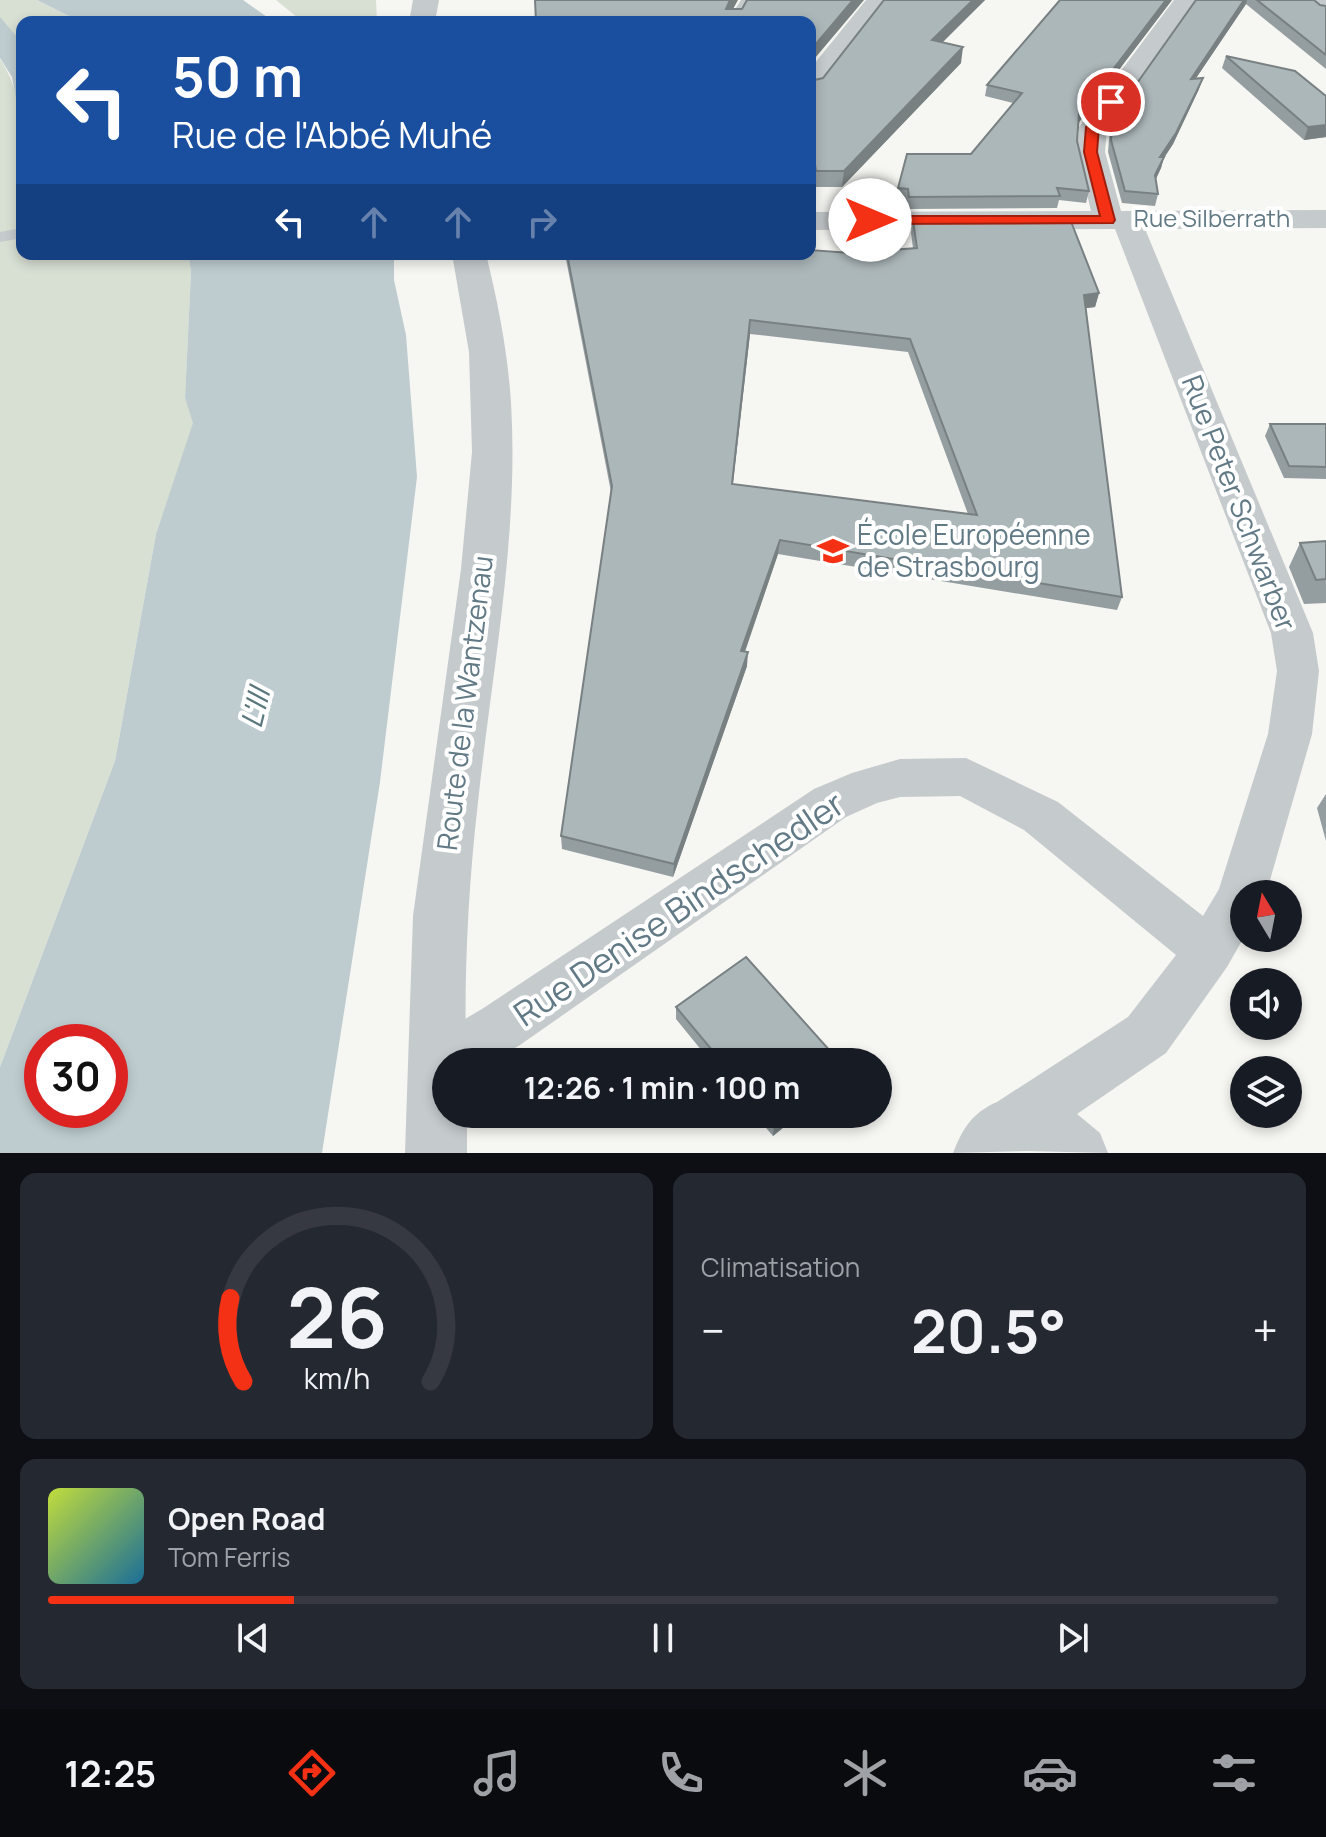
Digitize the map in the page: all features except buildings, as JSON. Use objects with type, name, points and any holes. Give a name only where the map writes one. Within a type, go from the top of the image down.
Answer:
[{"type":"street","points":[[816,79],[879,0]]},
{"type":"street","name":"Rue Peter Schwarber","points":[[998,1138],[1147,1035],[1209,951],[1241,896],[1290,734],[1298,671],[1292,633],[1091,152],[1093,127],[1186,0]]},
{"type":"street","points":[[1315,0],[1326,8]]},
{"type":"street","name":"Rue Silberrath","points":[[816,221],[1326,219]]},
{"type":"street","name":"Route de la Wantzenau","points":[[438,1048],[440,918],[493,450],[480,299],[470,260]]},
{"type":"street","name":"Rue Denise Bindschedler","points":[[465,1048],[501,1027],[830,803],[868,786],[900,778],[966,777],[1041,816],[1209,951]]},
{"type":"street","points":[[998,1138],[1032,1122],[1050,1127],[1066,1137],[1080,1153]]},
{"type":"street","name":"Route de la Wantzenau","points":[[436,1153],[437,1128]]},
{"type":"shaded area","points":[[0,0],[37,0],[69,16],[16,16],[16,38],[0,18]]},
{"type":"shaded area","points":[[276,0],[376,0],[377,16],[296,16]]},
{"type":"shaded area","points":[[0,59],[16,96],[16,260],[189,260],[185,398],[194,423],[156,534],[115,761],[0,1067]]},
{"type":"water","points":[[37,0],[243,0],[266,16],[69,16]]},
{"type":"water","points":[[0,17],[16,36],[16,99],[12,77],[0,58]]},
{"type":"water","name":"L'Ill","points":[[189,260],[394,260],[394,280],[406,335],[417,477],[380,782],[322,1153],[0,1153],[0,1067],[115,761],[156,534],[193,423],[185,398]]},
{"type":"place","name":"École Européenne de Strasbourg","points":[[833,551]]},
{"type":"route","points":[[870,220],[1108,220],[1091,152],[1093,127],[1111,102]]}]
